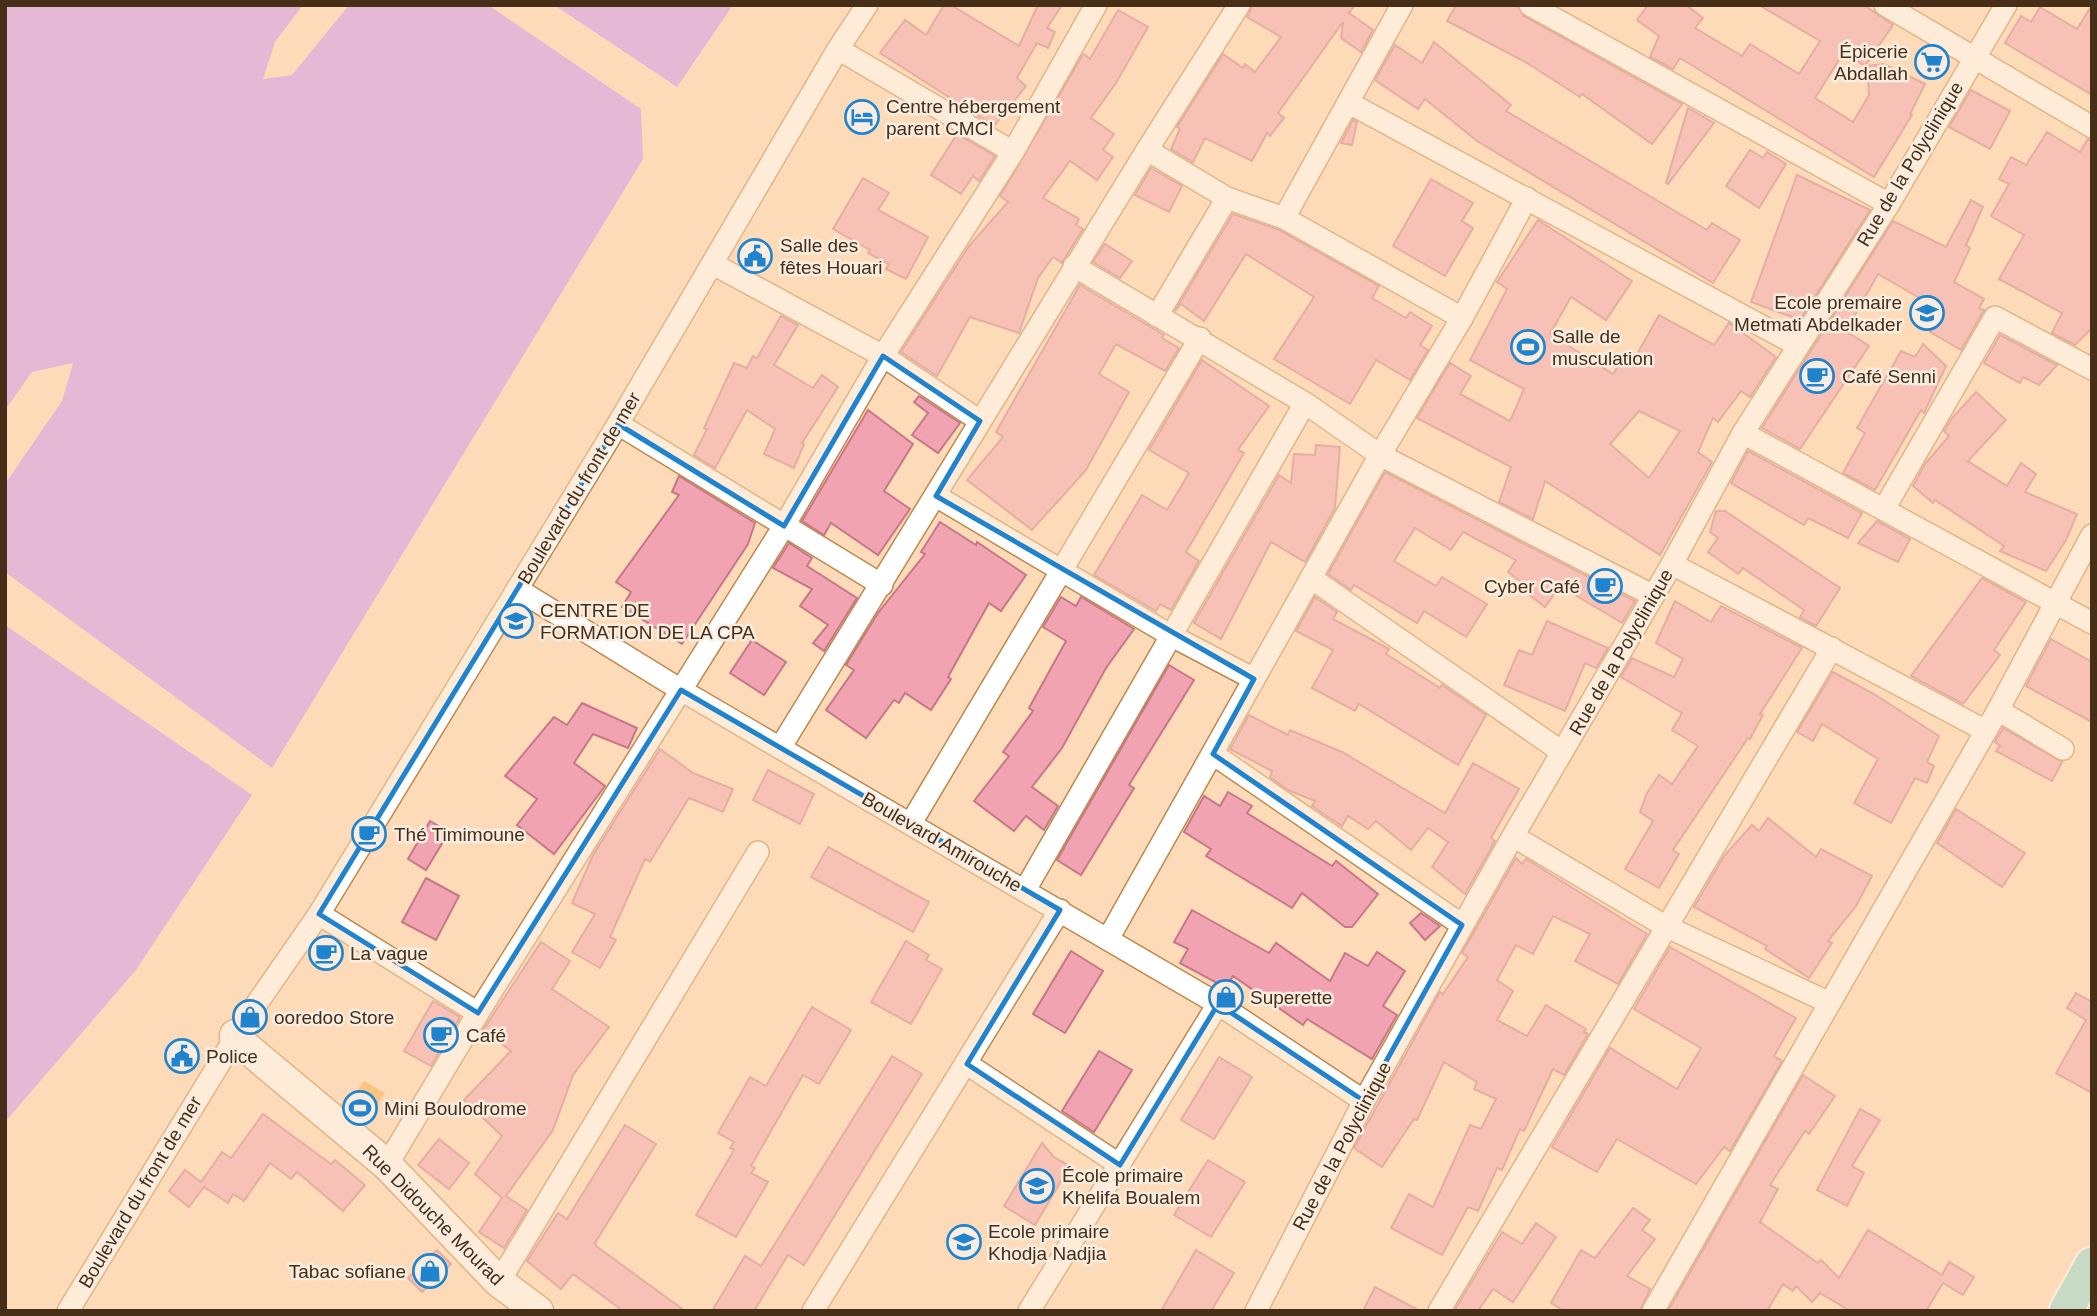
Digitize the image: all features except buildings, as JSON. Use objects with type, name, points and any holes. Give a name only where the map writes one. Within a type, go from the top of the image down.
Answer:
[{"type":"main road","name":"Rue Didouche Mourad","points":[[235,1036],[387,1165],[499,1282],[538,1311]]},
{"type":"main road","points":[[2066,1311],[2092,1264]]},
{"type":"street","name":"Boulevard du front de mer","points":[[68,1311],[235,1036],[319,914],[618,424],[838,49],[867,5]]},
{"type":"street","points":[[387,1165],[478,1013],[784,526],[883,356],[1013,152],[1096,5]]},
{"type":"street","points":[[1284,218],[1402,5]]},
{"type":"street","points":[[1530,5],[1889,204]]},
{"type":"street","points":[[1885,5],[1958,47],[1972,59],[2092,127]]},
{"type":"street","name":"Rue de la Polyclinique","points":[[1256,1311],[1364,1101],[1513,836],[1672,564],[1743,433],[1889,204],[2006,5]]},
{"type":"street","points":[[780,748],[1232,8]]},
{"type":"street","points":[[838,49],[1013,152]]},
{"type":"street","points":[[1349,103],[1797,345]]},
{"type":"street","points":[[1147,150],[1227,198],[1284,218],[1462,318]]},
{"type":"street","points":[[1157,316],[1227,198]]},
{"type":"street","points":[[1108,939],[1380,454],[1462,318],[1527,198]]},
{"type":"street","points":[[713,264],[883,356],[980,421]]},
{"type":"street","points":[[1074,266],[1305,403],[1380,454],[1652,595]]},
{"type":"street","points":[[1884,509],[1996,317],[2092,369]]},
{"type":"street","points":[[911,823],[1199,338]]},
{"type":"street","points":[[1025,890],[1305,403]]},
{"type":"street","points":[[618,424],[882,585]]},
{"type":"street","points":[[1743,433],[2092,623]]},
{"type":"street","points":[[936,496],[1170,635],[1254,679]]},
{"type":"street","points":[[1653,1311],[1998,710],[2092,535]]},
{"type":"street","points":[[1672,564],[1986,731]]},
{"type":"street","points":[[1311,578],[1562,752]]},
{"type":"street","name":"Boulevard Amirouche","points":[[517,589],[681,690],[1218,1004],[1364,1101]]},
{"type":"street","points":[[1439,1311],[1832,648]]},
{"type":"street","points":[[1998,710],[2063,749]]},
{"type":"street","points":[[1213,754],[1462,925]]},
{"type":"street","points":[[1513,836],[1665,926],[1830,1003]]},
{"type":"street","points":[[499,1282],[758,852]]},
{"type":"street","points":[[813,1311],[967,1064],[1059,910]]},
{"type":"street","points":[[319,914],[478,1013]]},
{"type":"street","points":[[1029,1311],[1218,1004]]},
{"type":"street","points":[[967,1064],[1120,1165]]},
{"type":"highlighted area","points":[[883,356],[980,421],[936,496],[1254,679],[1213,754],[1462,925],[1364,1101],[1218,1004],[1120,1165],[967,1064],[1060,910],[681,690],[478,1013],[319,914],[618,424],[784,526]]},
{"type":"shaded area","points":[[5,5],[303,5],[275,42],[263,79],[292,75],[349,5],[488,5],[641,109],[643,159],[272,768],[5,572],[5,484],[62,401],[73,363],[32,372],[5,410]]},
{"type":"shaded area","points":[[554,5],[733,5],[677,87]]},
{"type":"shaded area","points":[[5,625],[252,795],[136,970],[5,1122]]},
{"type":"shaded area","name":"Mini Boulodrome","points":[[364,1081],[385,1093],[354,1138],[335,1122]]},
{"type":"place","name":"Épicerie Abdallah","points":[[1932,62]]},
{"type":"place","name":"Centre hébergement parent CMCI","points":[[862,117]]},
{"type":"place","name":"Salle des fêtes Houari","points":[[755,256]]},
{"type":"place","name":"Ecole premaire Metmati Abdelkader","points":[[1927,313]]},
{"type":"place","name":"Salle de musculation","points":[[1528,347]]},
{"type":"place","name":"Café Senni","points":[[1817,376]]},
{"type":"place","name":"Cyber Café","points":[[1605,586]]},
{"type":"place","name":"CENTRE DE FORMATION DE LA CPA","points":[[516,621]]},
{"type":"place","name":"Thé Timimoune","points":[[369,834]]},
{"type":"place","name":"La vague","points":[[326,953]]},
{"type":"place","name":"Superette","points":[[1226,997]]},
{"type":"place","name":"ooredoo Store","points":[[250,1017]]},
{"type":"place","name":"Café","points":[[441,1035]]},
{"type":"place","name":"Police","points":[[182,1056]]},
{"type":"place","name":"Mini Boulodrome","points":[[360,1108]]},
{"type":"place","name":"École primaire Khelifa Boualem","points":[[1037,1186]]},
{"type":"place","name":"Ecole primaire Khodja Nadjia","points":[[964,1242]]},
{"type":"place","name":"Tabac sofiane","points":[[430,1271]]}]
